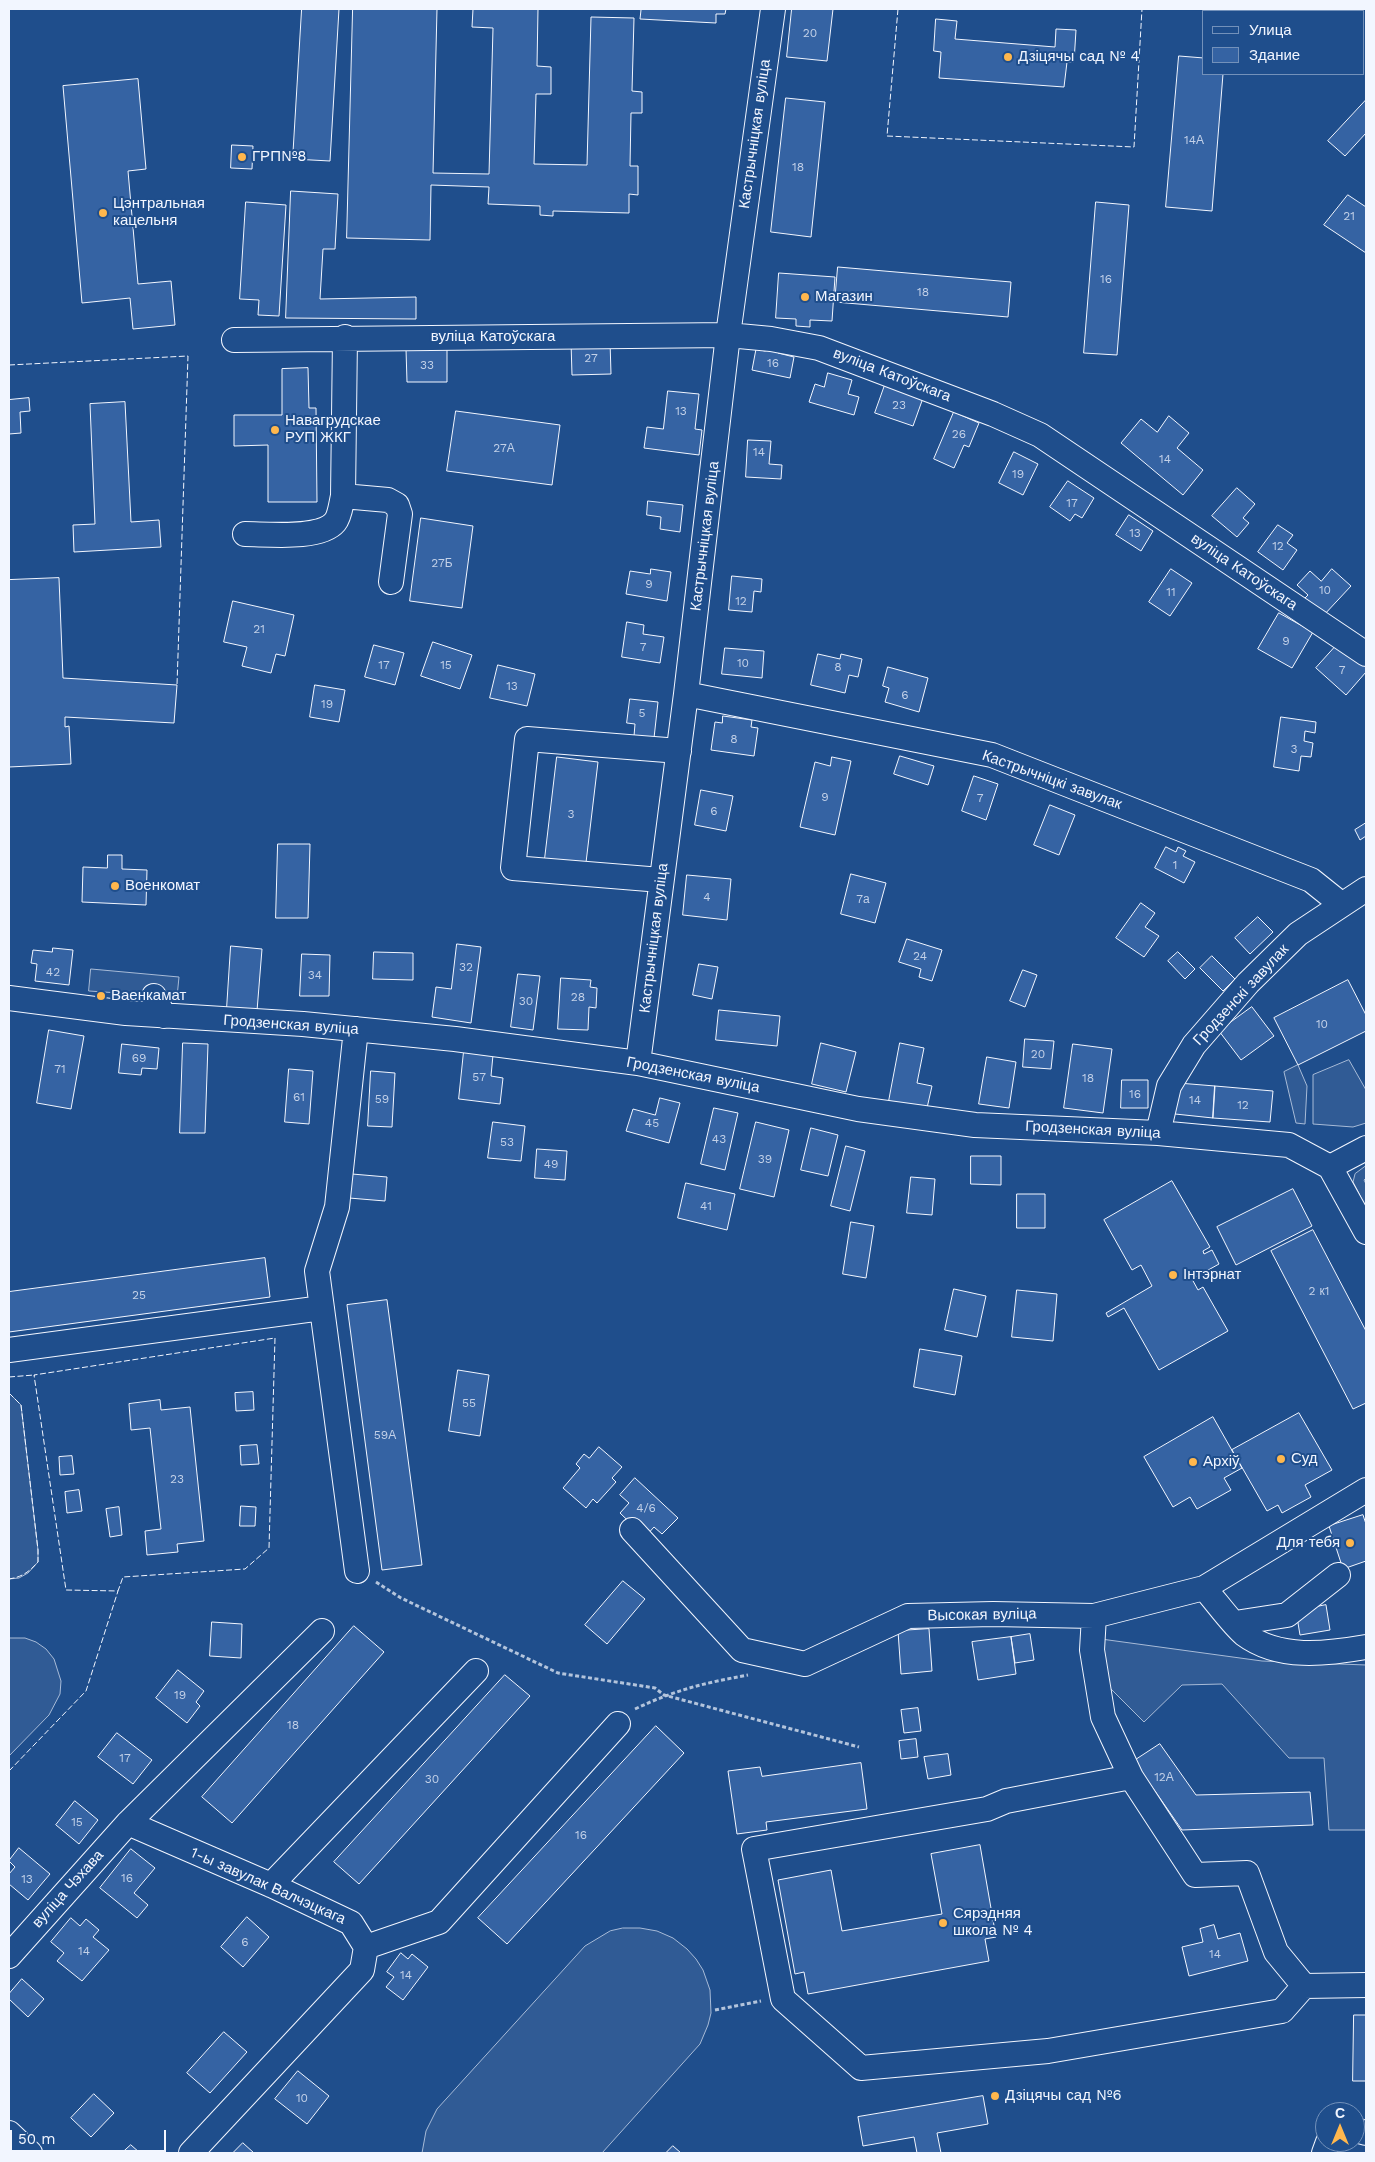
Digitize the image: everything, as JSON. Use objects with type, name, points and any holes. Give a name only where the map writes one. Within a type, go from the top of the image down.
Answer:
[{"type":"street","name":"Кастрычніцкая вуліца","points":[[638,1063],[679,751],[728,335],[773,9]]},
{"type":"street","name":"вуліца Катоўскага","points":[[234,340],[728,335],[772,339],[819,348],[993,414],[1040,435],[1366,654]]},
{"type":"street","points":[[245,534],[310,533],[327,529],[336,521],[343,496],[345,338]]},
{"type":"street","points":[[343,496],[388,500],[397,505],[400,514],[391,582]]},
{"type":"street","name":"Кастрычніцкі завулак","points":[[686,694],[992,755],[1311,880],[1341,904]]},
{"type":"street","points":[[661,880],[513,868],[527,739],[679,751]]},
{"type":"street","name":"Гродзенскі завулак","points":[[1158,1133],[1169,1086],[1194,1045],[1248,983],[1298,934],[1366,889]]},
{"type":"street","name":"Гродзенская вуліца","points":[[9,998],[126,1013],[159,1006],[455,1039],[638,1063],[858,1109],[975,1124],[1158,1133],[1290,1145],[1330,1167]]},
{"type":"street","points":[[356,1029],[336,1207],[317,1271],[357,1571]]},
{"type":"street","points":[[1366,1148],[1330,1167],[1366,1232]]},
{"type":"street","points":[[9,1350],[322,1308]]},
{"type":"street","name":"Высокая вуліца","points":[[632,1530],[742,1650],[805,1664],[908,1616],[993,1614],[1094,1616],[1204,1588],[1366,1490]]},
{"type":"street","points":[[1235,1624],[1287,1615],[1338,1576]]},
{"type":"street","points":[[1204,1588],[1244,1634],[1275,1650],[1313,1654],[1366,1647]]},
{"type":"street","points":[[1094,1616],[1092,1650],[1103,1717],[1131,1777],[1195,1876],[1247,1873],[1276,1952],[1304,1986]]},
{"type":"street","name":"вуліца Чэхава","points":[[9,1956],[128,1823],[322,1631]]},
{"type":"street","points":[[271,1885],[476,1671]]},
{"type":"street","points":[[191,2153],[362,1970],[366,1947],[439,1922],[618,1724]]},
{"type":"street","points":[[1131,1777],[1006,1801],[987,1810],[754,1849],[783,1999],[861,2068],[1048,2051],[1282,2011],[1304,1986],[1366,1985]]},
{"type":"street","name":"1-ы завулак Валчэцкага","points":[[128,1823],[271,1885],[351,1923],[366,1947]]},
{"type":"street","points":[[9,2133],[30,2153]]},
{"type":"path","points":[[357,1571],[401,1598],[558,1673],[655,1688],[664,1695],[858,1746]]},
{"type":"path","points":[[618,1724],[632,1710],[664,1695],[697,1685],[756,1674]]},
{"type":"path","points":[[715,2010],[764,2001]]},
{"type":"shaded area","points":[[91,969],[179,977],[177,997],[89,991]]},
{"type":"shaded area","points":[[1349,1060],[1366,1090],[1366,1123],[1353,1127],[1313,1124],[1313,1075]]},
{"type":"shaded area","points":[[1298,1065],[1307,1086],[1305,1124],[1296,1123],[1284,1072]]},
{"type":"shaded area","points":[[1366,1166],[1366,1178],[1364,1180],[1366,1184],[1366,1207],[1353,1182],[1355,1174]]},
{"type":"shaded area","points":[[9,1393],[21,1405],[38,1562],[28,1573],[19,1578],[9,1579]]},
{"type":"shaded area","points":[[9,1638],[25,1638],[36,1642],[46,1649],[54,1659],[61,1681],[60,1694],[49,1715],[9,1756]]},
{"type":"shaded area","points":[[1101,1639],[1262,1661],[1366,1665],[1366,1830],[1329,1830],[1324,1758],[1289,1758],[1222,1684],[1182,1685],[1144,1722],[1110,1688],[1101,1651]]},
{"type":"shaded area","points":[[623,1928],[657,1931],[673,1938],[696,1959],[703,1970],[710,1990],[711,2013],[700,2044],[602,2153],[422,2153],[426,2131],[437,2109],[585,1946],[610,1931]]},
{"type":"building","points":[[302,9],[339,9],[330,161],[293,159]]},
{"type":"building","points":[[353,9],[437,9],[433,173],[489,174],[493,28],[472,27],[473,9],[538,9],[537,66],[551,67],[551,94],[536,94],[534,164],[587,165],[591,17],[634,18],[632,91],[642,92],[642,113],[631,113],[630,166],[638,166],[638,195],[629,194],[629,213],[553,211],[553,216],[540,215],[540,206],[488,204],[489,187],[431,185],[430,240],[347,238]]},
{"type":"building","points":[[629,9],[726,9],[725,14],[716,14],[716,23],[640,19],[641,10]]},
{"type":"building","points":[[792,9],[833,9],[827,61],[787,57]]},
{"type":"building","points":[[1232,9],[1261,9],[1260,10],[1230,10]]},
{"type":"building","name":"Дзіцячы сад № 4","points":[[936,19],[957,21],[955,39],[1055,47],[1056,29],[1076,30],[1074,62],[1067,62],[1064,87],[939,78],[941,52],[934,51]]},
{"type":"building","points":[[1179,56],[1202,58],[1202,75],[1223,75],[1212,211],[1166,207]]},
{"type":"building","name":"Цэнтральная кацельня","points":[[138,79],[146,169],[128,171],[138,284],[171,281],[175,325],[133,329],[130,298],[82,303],[63,86]]},
{"type":"building","points":[[786,98],[825,102],[811,237],[771,232]]},
{"type":"building","points":[[1366,100],[1366,133],[1345,156],[1328,141]]},
{"type":"building","name":"ГРП№8","points":[[232,145],[253,146],[252,169],[231,168]]},
{"type":"building","points":[[291,191],[338,194],[335,249],[323,249],[320,299],[416,297],[416,319],[286,318]]},
{"type":"building","points":[[1348,195],[1366,207],[1366,253],[1324,225]]},
{"type":"building","points":[[246,202],[286,205],[279,316],[258,315],[259,300],[240,299]]},
{"type":"building","points":[[1096,202],[1129,205],[1117,355],[1084,353]]},
{"type":"building","points":[[838,267],[1011,282],[1008,317],[835,302]]},
{"type":"building","name":"Магазин","points":[[779,273],[835,277],[832,321],[810,320],[810,327],[796,326],[796,319],[776,318]]},
{"type":"building","points":[[610,341],[611,374],[572,375],[571,342]]},
{"type":"building","points":[[767,343],[780,346],[778,353],[794,357],[790,378],[752,370],[756,349],[765,351]]},
{"type":"building","points":[[447,348],[447,382],[407,382],[406,349]]},
{"type":"building","name":"Навагрудскае РУП ЖКГ","points":[[308,368],[309,408],[316,408],[317,502],[268,502],[268,445],[234,446],[234,415],[282,415],[282,369]]},
{"type":"building","points":[[828,373],[852,380],[848,394],[859,397],[854,415],[809,402],[815,384],[824,387]]},
{"type":"building","points":[[885,385],[923,398],[913,426],[875,413]]},
{"type":"building","points":[[668,391],[699,394],[695,429],[702,430],[699,455],[644,448],[647,427],[663,429]]},
{"type":"building","points":[[29,398],[30,411],[20,412],[21,433],[9,434],[9,400]]},
{"type":"building","points":[[125,402],[131,522],[159,520],[161,547],[74,552],[73,525],[95,524],[90,404]]},
{"type":"building","points":[[456,411],[560,425],[552,485],[447,471]]},
{"type":"building","points":[[954,412],[979,423],[969,447],[964,445],[954,468],[934,459]]},
{"type":"building","points":[[1169,416],[1189,433],[1177,448],[1203,470],[1183,495],[1121,443],[1141,419],[1157,432]]},
{"type":"building","points":[[748,440],[771,441],[769,464],[782,465],[781,479],[746,477]]},
{"type":"building","points":[[1014,452],[1038,464],[1023,495],[999,483]]},
{"type":"building","points":[[1068,481],[1094,498],[1082,518],[1075,514],[1070,521],[1050,507]]},
{"type":"building","points":[[1237,488],[1255,504],[1243,518],[1249,523],[1237,537],[1212,516]]},
{"type":"building","points":[[648,501],[683,505],[680,532],[660,529],[661,517],[647,515]]},
{"type":"building","points":[[1129,515],[1153,531],[1141,551],[1116,535]]},
{"type":"building","points":[[421,518],[473,526],[462,608],[410,601]]},
{"type":"building","points":[[1278,525],[1293,535],[1287,543],[1297,550],[1283,570],[1258,552]]},
{"type":"building","points":[[651,569],[671,572],[667,601],[626,594],[630,571],[650,574]]},
{"type":"building","points":[[1171,569],[1192,583],[1170,616],[1149,602]]},
{"type":"building","points":[[1332,569],[1351,586],[1323,616],[1304,599],[1308,595],[1297,585],[1310,571],[1321,581]]},
{"type":"building","points":[[732,576],[762,579],[761,592],[754,591],[752,612],[729,610]]},
{"type":"building","points":[[59,578],[63,678],[177,685],[174,723],[65,717],[65,727],[69,726],[71,764],[9,767],[9,580]]},
{"type":"building","points":[[233,601],[294,615],[285,656],[276,654],[271,673],[242,666],[247,647],[224,642]]},
{"type":"building","points":[[1279,613],[1313,632],[1292,668],[1258,649]]},
{"type":"building","points":[[627,622],[644,625],[643,634],[664,637],[660,663],[622,657]]},
{"type":"building","points":[[433,642],[472,655],[460,689],[421,676]]},
{"type":"building","points":[[374,645],[404,653],[395,685],[365,677]]},
{"type":"building","points":[[1335,647],[1347,656],[1350,652],[1366,667],[1366,672],[1346,695],[1316,668]]},
{"type":"building","points":[[725,648],[764,651],[762,678],[722,674]]},
{"type":"building","points":[[818,654],[840,659],[841,654],[862,659],[858,677],[849,675],[845,693],[811,685]]},
{"type":"building","points":[[498,665],[535,674],[527,706],[490,698]]},
{"type":"building","points":[[888,667],[928,678],[919,712],[885,702],[889,688],[883,686]]},
{"type":"building","points":[[315,685],[345,690],[339,722],[310,717]]},
{"type":"building","points":[[630,699],[658,702],[654,738],[634,736],[635,724],[627,723]]},
{"type":"building","points":[[723,716],[752,720],[751,727],[758,728],[754,756],[711,750],[715,722],[722,723]]},
{"type":"building","points":[[1281,717],[1316,722],[1315,733],[1305,731],[1304,741],[1313,743],[1311,757],[1301,756],[1299,771],[1274,767]]},
{"type":"building","points":[[900,756],[934,766],[928,785],[894,774]]},
{"type":"building","points":[[557,757],[598,762],[585,871],[544,867]]},
{"type":"building","points":[[832,757],[851,761],[835,835],[800,827],[815,762],[830,766]]},
{"type":"building","points":[[974,776],[998,784],[986,820],[962,811]]},
{"type":"building","points":[[701,790],[733,796],[726,831],[695,825]]},
{"type":"building","points":[[1050,805],[1075,815],[1059,855],[1034,845]]},
{"type":"building","points":[[1366,823],[1366,836],[1360,840],[1355,830]]},
{"type":"building","points":[[278,844],[310,844],[308,918],[276,918]]},
{"type":"building","points":[[1166,847],[1176,852],[1178,847],[1186,851],[1183,856],[1195,862],[1184,883],[1155,868]]},
{"type":"building","name":"Военкомат","points":[[108,855],[122,855],[122,869],[147,870],[146,905],[82,902],[83,867],[107,868]]},
{"type":"building","points":[[851,874],[886,883],[875,923],[841,914]]},
{"type":"building","points":[[687,875],[731,879],[727,920],[683,915]]},
{"type":"building","points":[[1141,903],[1155,913],[1145,927],[1159,936],[1144,957],[1116,938]]},
{"type":"building","points":[[1258,917],[1273,932],[1250,954],[1235,938]]},
{"type":"building","points":[[907,939],[942,950],[932,981],[919,977],[921,969],[899,962]]},
{"type":"building","points":[[457,944],[481,947],[471,1023],[432,1017],[436,987],[451,989]]},
{"type":"building","points":[[231,946],[262,949],[257,1011],[227,1008]]},
{"type":"building","points":[[53,948],[73,950],[69,985],[35,981],[37,964],[31,963],[33,950],[52,952]]},
{"type":"building","points":[[374,952],[413,953],[413,980],[373,979]]},
{"type":"building","points":[[1178,952],[1195,969],[1185,979],[1168,961]]},
{"type":"building","points":[[302,954],[330,955],[329,996],[300,996]]},
{"type":"building","points":[[1212,956],[1235,979],[1223,991],[1200,968]]},
{"type":"building","points":[[699,964],[718,967],[712,999],[693,995]]},
{"type":"building","points":[[1023,970],[1037,975],[1025,1007],[1010,1001]]},
{"type":"building","points":[[518,974],[540,976],[533,1030],[511,1027]]},
{"type":"building","points":[[561,978],[591,980],[590,987],[597,988],[596,1008],[589,1007],[588,1030],[558,1029]]},
{"type":"building","points":[[1348,980],[1366,1015],[1366,1031],[1298,1065],[1274,1018]]},
{"type":"building","points":[[1252,1007],[1274,1036],[1241,1060],[1219,1031]]},
{"type":"building","points":[[719,1010],[780,1016],[777,1046],[716,1040]]},
{"type":"building","points":[[49,1030],[84,1036],[71,1109],[37,1103]]},
{"type":"building","points":[[1025,1039],[1054,1041],[1051,1069],[1023,1067]]},
{"type":"building","points":[[183,1043],[208,1044],[205,1133],[180,1133]]},
{"type":"building","points":[[821,1043],[856,1052],[846,1092],[812,1084]]},
{"type":"building","points":[[900,1043],[924,1048],[917,1083],[932,1086],[927,1108],[889,1101]]},
{"type":"building","points":[[122,1044],[159,1048],[157,1069],[142,1068],[141,1075],[119,1073]]},
{"type":"building","points":[[1073,1044],[1112,1049],[1103,1113],[1064,1108]]},
{"type":"building","points":[[464,1051],[493,1055],[491,1076],[503,1078],[500,1104],[459,1099]]},
{"type":"building","points":[[987,1057],[1016,1062],[1009,1108],[979,1104]]},
{"type":"building","points":[[289,1069],[313,1071],[309,1124],[285,1122]]},
{"type":"building","points":[[371,1071],[395,1073],[392,1127],[368,1126]]},
{"type":"building","points":[[1122,1080],[1148,1080],[1148,1108],[1121,1108]]},
{"type":"building","points":[[1178,1083],[1215,1086],[1213,1118],[1175,1114]]},
{"type":"building","points":[[1215,1086],[1273,1091],[1270,1122],[1213,1118]]},
{"type":"building","points":[[660,1098],[680,1103],[669,1143],[626,1131],[633,1109],[655,1115]]},
{"type":"building","points":[[714,1108],[738,1113],[725,1170],[701,1164]]},
{"type":"building","points":[[493,1122],[525,1126],[521,1161],[488,1158]]},
{"type":"building","points":[[756,1122],[789,1130],[774,1197],[740,1189]]},
{"type":"building","points":[[811,1128],[838,1135],[828,1176],[801,1170]]},
{"type":"building","points":[[846,1146],[865,1151],[850,1211],[831,1206]]},
{"type":"building","points":[[537,1149],[567,1151],[565,1180],[535,1178]]},
{"type":"building","points":[[971,1156],[1001,1156],[1001,1185],[971,1184]]},
{"type":"building","points":[[352,1174],[387,1177],[385,1201],[349,1198]]},
{"type":"building","points":[[911,1177],[935,1179],[932,1215],[907,1213]]},
{"type":"building","name":"Інтэрнат","points":[[1172,1181],[1210,1247],[1203,1251],[1204,1254],[1212,1250],[1219,1264],[1192,1279],[1198,1290],[1203,1287],[1228,1331],[1159,1370],[1124,1308],[1108,1317],[1106,1313],[1152,1286],[1141,1265],[1132,1270],[1104,1220]]},
{"type":"building","points":[[686,1183],[735,1194],[727,1230],[678,1218]]},
{"type":"building","points":[[1293,1189],[1312,1226],[1236,1265],[1217,1227]]},
{"type":"building","points":[[1017,1194],[1045,1194],[1045,1228],[1017,1228]]},
{"type":"building","points":[[851,1222],[874,1226],[866,1278],[843,1274]]},
{"type":"building","name":"Інтэрнат","points":[[1313,1230],[1366,1331],[1366,1403],[1353,1409],[1271,1251]]},
{"type":"building","points":[[265,1258],[270,1297],[9,1332],[9,1292]]},
{"type":"building","points":[[954,1289],[986,1296],[977,1337],[945,1330]]},
{"type":"building","points":[[1017,1290],[1057,1294],[1053,1341],[1012,1337]]},
{"type":"building","points":[[387,1300],[422,1565],[382,1570],[347,1305]]},
{"type":"building","points":[[920,1349],[962,1356],[955,1395],[914,1387]]},
{"type":"building","points":[[458,1370],[489,1375],[480,1436],[449,1431]]},
{"type":"building","points":[[253,1392],[254,1410],[236,1411],[235,1393]]},
{"type":"building","points":[[160,1400],[161,1410],[190,1407],[204,1541],[177,1544],[178,1552],[147,1555],[145,1531],[161,1529],[150,1428],[131,1430],[129,1404]]},
{"type":"building","name":"Суд","points":[[1299,1413],[1332,1470],[1305,1485],[1311,1497],[1282,1513],[1278,1505],[1267,1511],[1232,1450]]},
{"type":"building","name":"Архіў","points":[[1213,1417],[1242,1468],[1224,1478],[1231,1490],[1197,1509],[1190,1497],[1173,1507],[1144,1457]]},
{"type":"building","points":[[257,1445],[259,1464],[241,1465],[240,1446]]},
{"type":"building","points":[[599,1447],[622,1467],[612,1478],[616,1482],[597,1503],[593,1499],[586,1508],[563,1488],[580,1468],[576,1464],[584,1454],[589,1458]]},
{"type":"building","points":[[72,1456],[74,1474],[60,1475],[59,1457]]},
{"type":"building","points":[[635,1478],[678,1518],[662,1534],[654,1527],[645,1537],[620,1513],[629,1503],[620,1495]]},
{"type":"building","points":[[79,1490],[82,1511],[67,1513],[65,1492]]},
{"type":"building","points":[[241,1506],[256,1507],[255,1526],[240,1526]]},
{"type":"building","points":[[119,1507],[122,1535],[110,1537],[106,1509]]},
{"type":"building","name":"Для тебя","points":[[1363,1515],[1366,1524],[1366,1561],[1343,1569],[1329,1526]]},
{"type":"building","points":[[623,1581],[645,1599],[607,1644],[585,1625]]},
{"type":"building","points":[[1326,1605],[1330,1630],[1300,1635],[1296,1611]]},
{"type":"building","points":[[212,1622],[242,1624],[241,1658],[210,1656]]},
{"type":"building","points":[[354,1626],[384,1652],[232,1823],[202,1797]]},
{"type":"building","points":[[929,1629],[932,1671],[901,1674],[898,1631]]},
{"type":"building","points":[[1030,1634],[1034,1660],[1015,1663],[1011,1637]]},
{"type":"building","points":[[1011,1637],[1016,1674],[978,1680],[972,1642]]},
{"type":"building","points":[[178,1670],[204,1691],[196,1702],[200,1706],[187,1723],[156,1698]]},
{"type":"building","points":[[505,1675],[530,1696],[359,1884],[334,1862]]},
{"type":"building","points":[[918,1708],[921,1731],[904,1733],[901,1710]]},
{"type":"building","points":[[656,1726],[684,1753],[507,1944],[478,1918]]},
{"type":"building","points":[[117,1733],[152,1760],[133,1784],[98,1757]]},
{"type":"building","points":[[916,1739],[918,1757],[901,1759],[899,1741]]},
{"type":"building","points":[[1160,1744],[1196,1795],[1310,1792],[1313,1825],[1182,1830],[1134,1761]]},
{"type":"building","points":[[948,1754],[951,1775],[928,1779],[924,1757]]},
{"type":"building","points":[[861,1763],[867,1809],[766,1822],[767,1830],[737,1834],[728,1771],[760,1767],[762,1776]]},
{"type":"building","points":[[75,1801],[98,1820],[79,1844],[56,1825]]},
{"type":"building","name":"Сярэдняя школа № 4","points":[[980,1845],[996,1937],[985,1939],[989,1961],[808,1994],[804,1972],[795,1974],[778,1880],[831,1870],[842,1931],[942,1914],[931,1854]]},
{"type":"building","points":[[19,1848],[50,1874],[28,1900],[9,1884],[9,1874],[15,1867],[9,1861]]},
{"type":"building","points":[[131,1849],[155,1868],[134,1893],[148,1905],[137,1918],[100,1888]]},
{"type":"building","points":[[247,1917],[269,1937],[243,1967],[221,1947]]},
{"type":"building","points":[[71,1918],[80,1926],[86,1919],[99,1930],[93,1937],[109,1950],[82,1981],[57,1961],[64,1953],[51,1942]]},
{"type":"building","points":[[1214,1925],[1218,1939],[1240,1933],[1248,1961],[1189,1976],[1182,1947],[1203,1942],[1200,1929]]},
{"type":"building","points":[[401,1953],[408,1959],[412,1954],[428,1967],[403,2000],[386,1987],[394,1977],[387,1972]]},
{"type":"building","points":[[22,1979],[44,1999],[28,2017],[9,1999],[9,1994]]},
{"type":"building","points":[[1354,2015],[1366,2015],[1366,2081],[1353,2081]]},
{"type":"building","points":[[224,2032],[247,2052],[210,2093],[187,2073]]},
{"type":"building","points":[[298,2071],[329,2096],[307,2124],[275,2099]]},
{"type":"building","points":[[94,2094],[114,2113],[91,2137],[71,2118]]},
{"type":"building","points":[[983,2096],[988,2124],[937,2133],[941,2153],[917,2153],[914,2137],[863,2146],[858,2117]]},
{"type":"building","points":[[243,2143],[254,2153],[233,2153]]},
{"type":"building","points":[[131,2145],[140,2153],[122,2153]]},
{"type":"building","points":[[673,2146],[681,2153],[666,2153]]},
{"type":"fence","points":[[898,9],[887,136],[1134,147],[1142,9]]},
{"type":"fence","points":[[9,365],[188,356],[177,685]]},
{"type":"fence","points":[[275,1338],[269,1548],[245,1569],[123,1577],[118,1591],[66,1590],[34,1375],[275,1338]]},
{"type":"fence","points":[[9,1377],[35,1376]]},
{"type":"fence","points":[[9,1393],[21,1405],[38,1550],[38,1562],[35,1566],[22,1575],[9,1579]]},
{"type":"fence","points":[[9,1771],[86,1691],[118,1591]]},
{"type":"place","name":"Дзіцячы сад № 4","points":[[1008,57]]},
{"type":"place","name":"ГРП№8","points":[[242,157]]},
{"type":"place","name":"Цэнтральная кацельня","points":[[103,213]]},
{"type":"place","name":"Магазин","points":[[805,297]]},
{"type":"place","name":"Навагрудскае РУП ЖКГ","points":[[275,430]]},
{"type":"place","name":"Военкомат","points":[[115,886]]},
{"type":"place","name":"Ваенкамат","points":[[101,996]]},
{"type":"place","name":"Інтэрнат","points":[[1173,1275]]},
{"type":"place","name":"Суд","points":[[1281,1459]]},
{"type":"place","name":"Архіў","points":[[1193,1462]]},
{"type":"place","name":"Для тебя","points":[[1350,1543]]},
{"type":"place","name":"Сярэдняя школа № 4","points":[[943,1923]]},
{"type":"place","name":"Дзіцячы сад №6","points":[[995,2096]]}]
